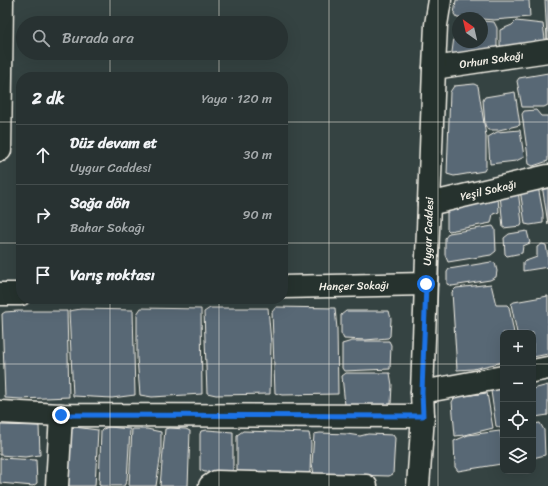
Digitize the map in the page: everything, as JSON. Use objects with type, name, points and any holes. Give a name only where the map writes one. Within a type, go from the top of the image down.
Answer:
[{"type":"street","points":[[0,150],[2,0]]},
{"type":"street","name":"Uygur Caddesi","points":[[418,486],[423,416],[422,392],[434,68],[436,26],[440,0]]},
{"type":"street","name":"Orhun Sokağı","points":[[434,68],[548,51]]},
{"type":"street","name":"Yeşil Sokağı","points":[[429,204],[548,176]]},
{"type":"street","name":"Hançer Sokağı","points":[[288,287],[426,284]]},
{"type":"street","points":[[0,294],[16,294]]},
{"type":"street","points":[[536,370],[548,368]]},
{"type":"street","points":[[422,392],[500,378]]},
{"type":"street","points":[[0,412],[61,415],[423,416]]},
{"type":"street","points":[[56,486],[61,415]]},
{"type":"street","points":[[210,486],[216,482],[366,486]]},
{"type":"building","points":[[456,0],[529,0],[530,17],[494,20],[488,20],[488,12],[454,12]]},
{"type":"building","points":[[545,0],[548,0],[548,41],[547,41]]},
{"type":"building","points":[[516,21],[543,24],[545,39],[543,47],[503,51],[500,45],[500,30],[512,25]]},
{"type":"building","points":[[488,22],[494,22],[497,28],[497,49],[454,57],[453,48],[488,48]]},
{"type":"building","points":[[548,73],[548,105],[544,107],[522,107],[517,81],[519,78]]},
{"type":"building","points":[[474,84],[478,86],[486,136],[486,167],[484,171],[454,176],[447,174],[450,92],[454,86]]},
{"type":"building","points":[[515,92],[520,125],[499,130],[488,130],[485,125],[483,100],[485,97]]},
{"type":"building","points":[[536,110],[541,116],[548,116],[548,161],[533,166],[529,164],[522,114],[524,111]]},
{"type":"building","points":[[520,130],[524,157],[516,161],[490,164],[488,137],[497,132]]},
{"type":"building","points":[[548,183],[548,224],[542,185]]},
{"type":"building","points":[[538,186],[543,213],[543,223],[530,225],[525,224],[520,189]]},
{"type":"building","points":[[518,190],[522,223],[521,226],[503,228],[500,194]]},
{"type":"building","points":[[498,196],[499,212],[493,214],[491,223],[449,231],[447,229],[447,205]]},
{"type":"building","points":[[493,226],[495,229],[496,251],[491,255],[448,262],[445,255],[445,238],[449,233]]},
{"type":"building","points":[[527,231],[530,243],[523,246],[522,253],[507,256],[505,254],[504,238],[509,234]]},
{"type":"building","points":[[542,244],[546,245],[548,267],[523,271],[523,262],[537,257],[537,247]]},
{"type":"building","points":[[491,262],[495,263],[497,271],[496,277],[490,280],[452,286],[447,284],[447,272],[449,269]]},
{"type":"building","points":[[491,284],[496,305],[507,305],[509,307],[513,330],[500,330],[500,363],[473,369],[457,370],[452,292],[456,288]]},
{"type":"building","points":[[548,296],[548,354],[536,356],[536,330],[516,330],[511,304],[514,302]]},
{"type":"building","points":[[276,307],[335,308],[337,329],[338,394],[282,395],[275,393],[272,312]]},
{"type":"building","points":[[141,308],[201,309],[202,394],[152,397],[140,395],[137,358],[137,314]]},
{"type":"building","points":[[210,308],[268,308],[271,342],[270,394],[216,395],[207,393],[204,312]]},
{"type":"building","points":[[81,309],[133,310],[135,395],[112,398],[73,396],[69,311]]},
{"type":"building","points":[[67,311],[69,397],[21,399],[5,398],[2,314],[5,312]]},
{"type":"building","points":[[346,311],[389,311],[391,319],[390,336],[388,338],[366,340],[344,339],[341,333],[341,315]]},
{"type":"building","points":[[352,341],[389,341],[391,345],[390,369],[344,371],[342,368],[342,344]]},
{"type":"building","points":[[346,373],[390,373],[392,385],[391,404],[378,406],[345,405],[342,376]]},
{"type":"building","points":[[548,385],[548,415],[536,417],[536,388]]},
{"type":"building","points":[[500,388],[500,428],[496,426],[491,391]]},
{"type":"building","points":[[487,393],[493,428],[455,436],[452,402],[455,397]]},
{"type":"building","points":[[540,423],[544,430],[545,455],[536,457],[536,438],[536,424]]},
{"type":"building","points":[[0,425],[39,426],[40,455],[25,457],[0,455]]},
{"type":"building","points":[[74,427],[98,430],[95,486],[67,486],[68,428]]},
{"type":"building","points":[[109,427],[130,429],[127,480],[124,486],[99,485],[101,431]]},
{"type":"building","points":[[132,429],[147,429],[161,432],[161,453],[156,486],[129,486]]},
{"type":"building","points":[[165,429],[186,429],[190,431],[188,486],[160,486]]},
{"type":"building","points":[[201,431],[233,432],[233,472],[205,472],[200,470],[200,434]]},
{"type":"building","points":[[243,431],[309,433],[311,443],[310,472],[305,474],[237,472],[237,435]]},
{"type":"building","points":[[500,431],[500,464],[458,471],[455,467],[454,441],[468,435]]},
{"type":"building","points":[[320,433],[360,436],[368,434],[393,435],[395,438],[393,474],[389,476],[314,474],[312,464],[314,434]]},
{"type":"building","points":[[0,458],[36,460],[37,483],[33,486],[0,483]]},
{"type":"route","points":[[61,415],[423,416],[422,392],[426,284]]}]
